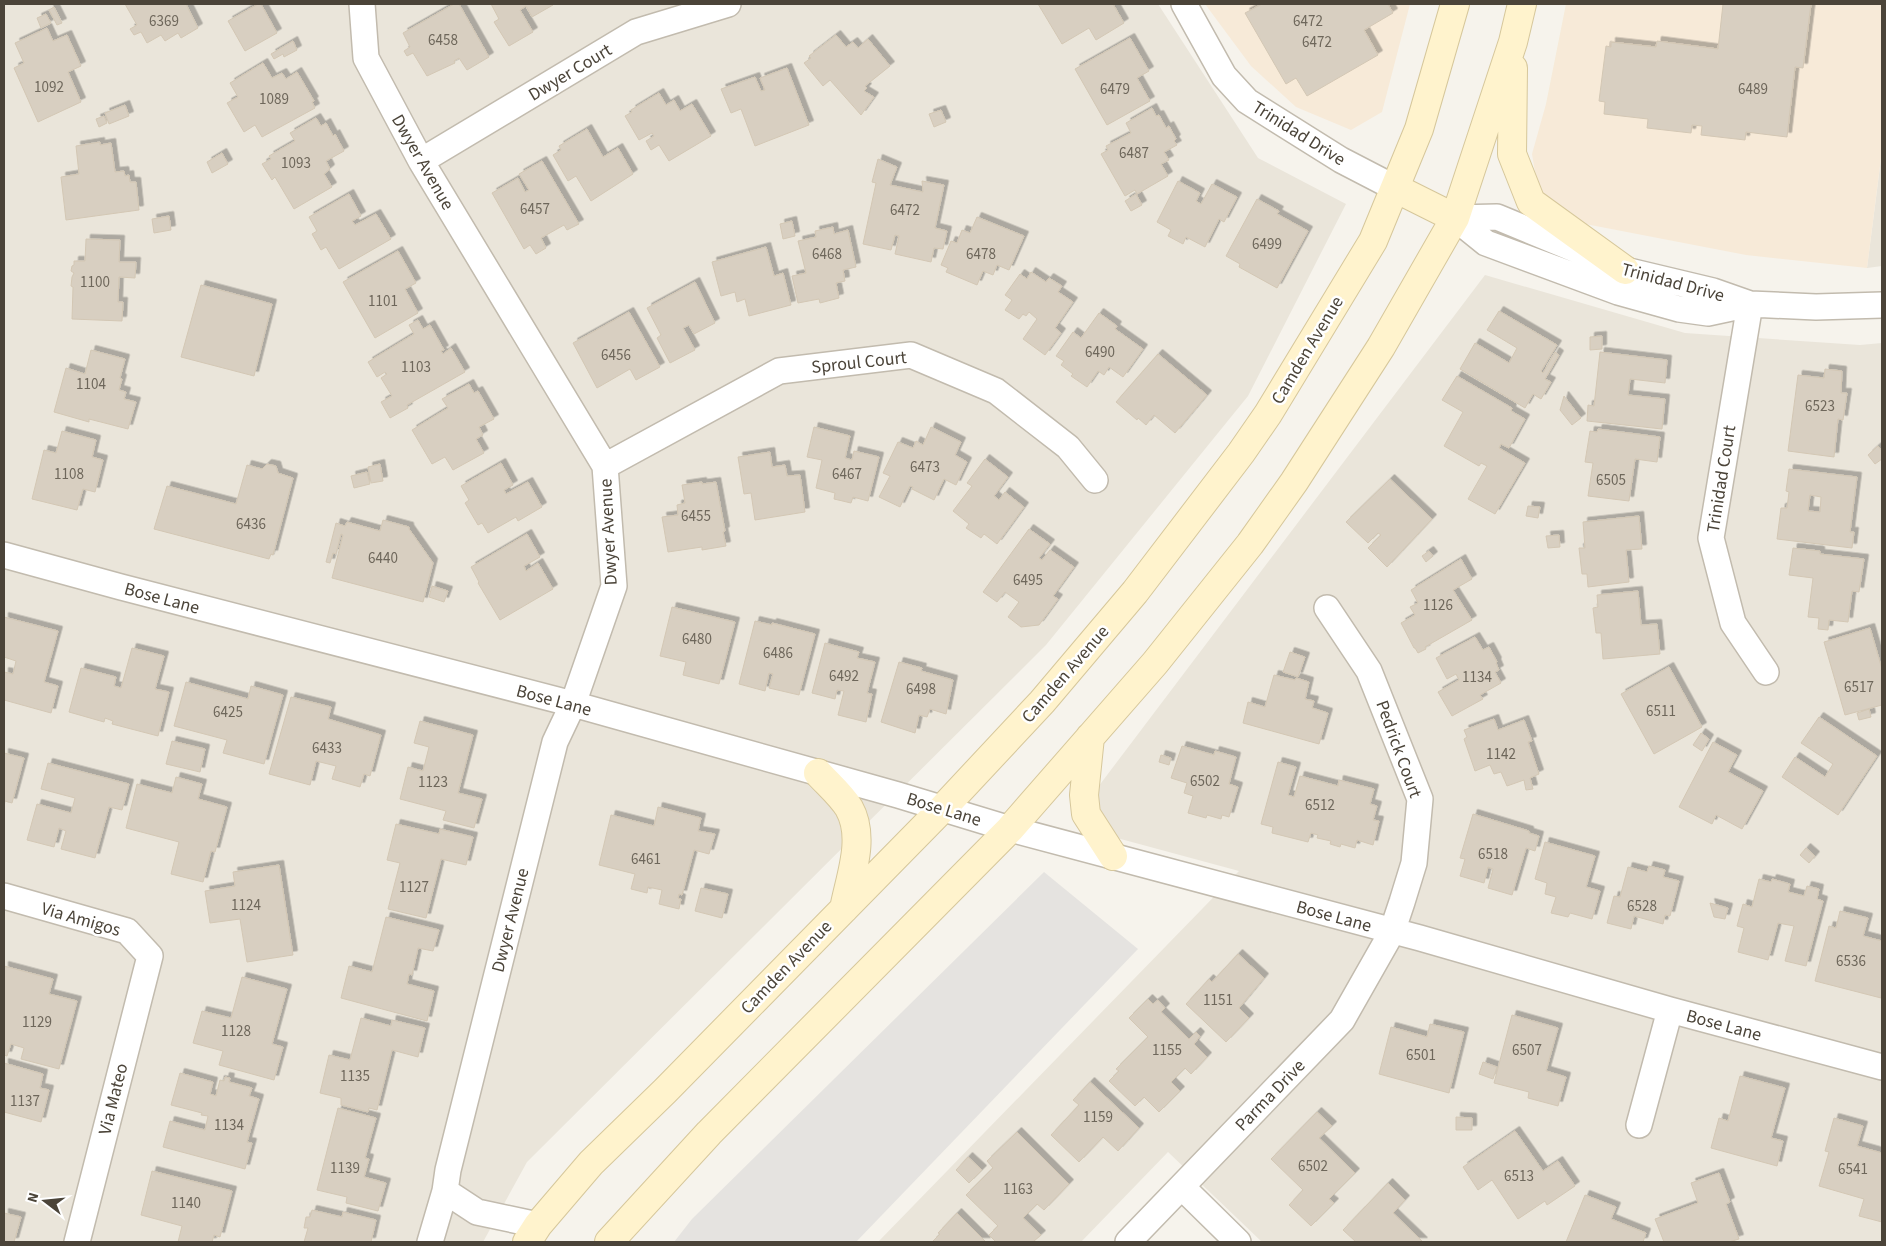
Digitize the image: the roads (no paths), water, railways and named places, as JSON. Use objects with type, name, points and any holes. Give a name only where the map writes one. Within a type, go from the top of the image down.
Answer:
[{"type":"main road","name":"Camden Avenue","points":[[532,1233],[592,1163],[943,808],[1061,680],[1135,592],[1241,453],[1268,414],[1373,241],[1419,129],[1455,4]]},
{"type":"main road","points":[[609,1242],[709,1133],[1010,829],[1155,663],[1250,544],[1294,482],[1381,347],[1455,218],[1513,42],[1522,4]]},
{"type":"main road","points":[[1513,42],[1512,154],[1531,202],[1625,270]]},
{"type":"main road","name":"Trinidad Drive","points":[[1395,188],[1455,218]]},
{"type":"main road","points":[[1090,737],[1084,796],[1086,814],[1113,856]]},
{"type":"main road","points":[[818,773],[848,808],[857,827],[856,847],[844,909]]},
{"type":"street","name":"Dwyer Avenue","points":[[362,4],[366,58],[421,161],[605,466],[614,586],[572,704],[555,742],[450,1161],[445,1191],[430,1242]]},
{"type":"street","name":"Dwyer Court","points":[[421,161],[636,32],[728,4]]},
{"type":"street","name":"Trinidad Drive","points":[[1184,4],[1224,76],[1247,101],[1342,160],[1395,188]]},
{"type":"street","name":"Trinidad Drive","points":[[1455,218],[1497,217],[1625,270],[1713,292],[1750,304]]},
{"type":"street","name":"Trinidad Drive","points":[[1455,218],[1486,243],[1618,292],[1680,309],[1708,313],[1750,304],[1816,307],[1882,305]]},
{"type":"street","name":"Trinidad Court","points":[[1750,304],[1711,538],[1733,622],[1766,672]]},
{"type":"street","name":"Sproul Court","points":[[605,466],[778,371],[911,355],[996,391],[1068,447],[1096,480]]},
{"type":"street","name":"Bose Lane","points":[[4,555],[120,587],[572,704],[943,808],[1010,829],[1420,938],[1670,1010],[1882,1067]]},
{"type":"street","name":"Pedrick Court","points":[[1327,608],[1369,671],[1420,799],[1414,863],[1392,932]]},
{"type":"street","name":"Via Amigos","points":[[4,896],[127,931],[150,956]]},
{"type":"street","name":"Parma Drive","points":[[1128,1242],[1342,1020],[1392,932]]},
{"type":"street","name":"Via Mateo","points":[[77,1242],[150,956]]},
{"type":"street","points":[[1639,1125],[1670,1010]]},
{"type":"street","points":[[1182,1187],[1238,1242]]},
{"type":"street","points":[[445,1191],[477,1212],[532,1233]]}]
